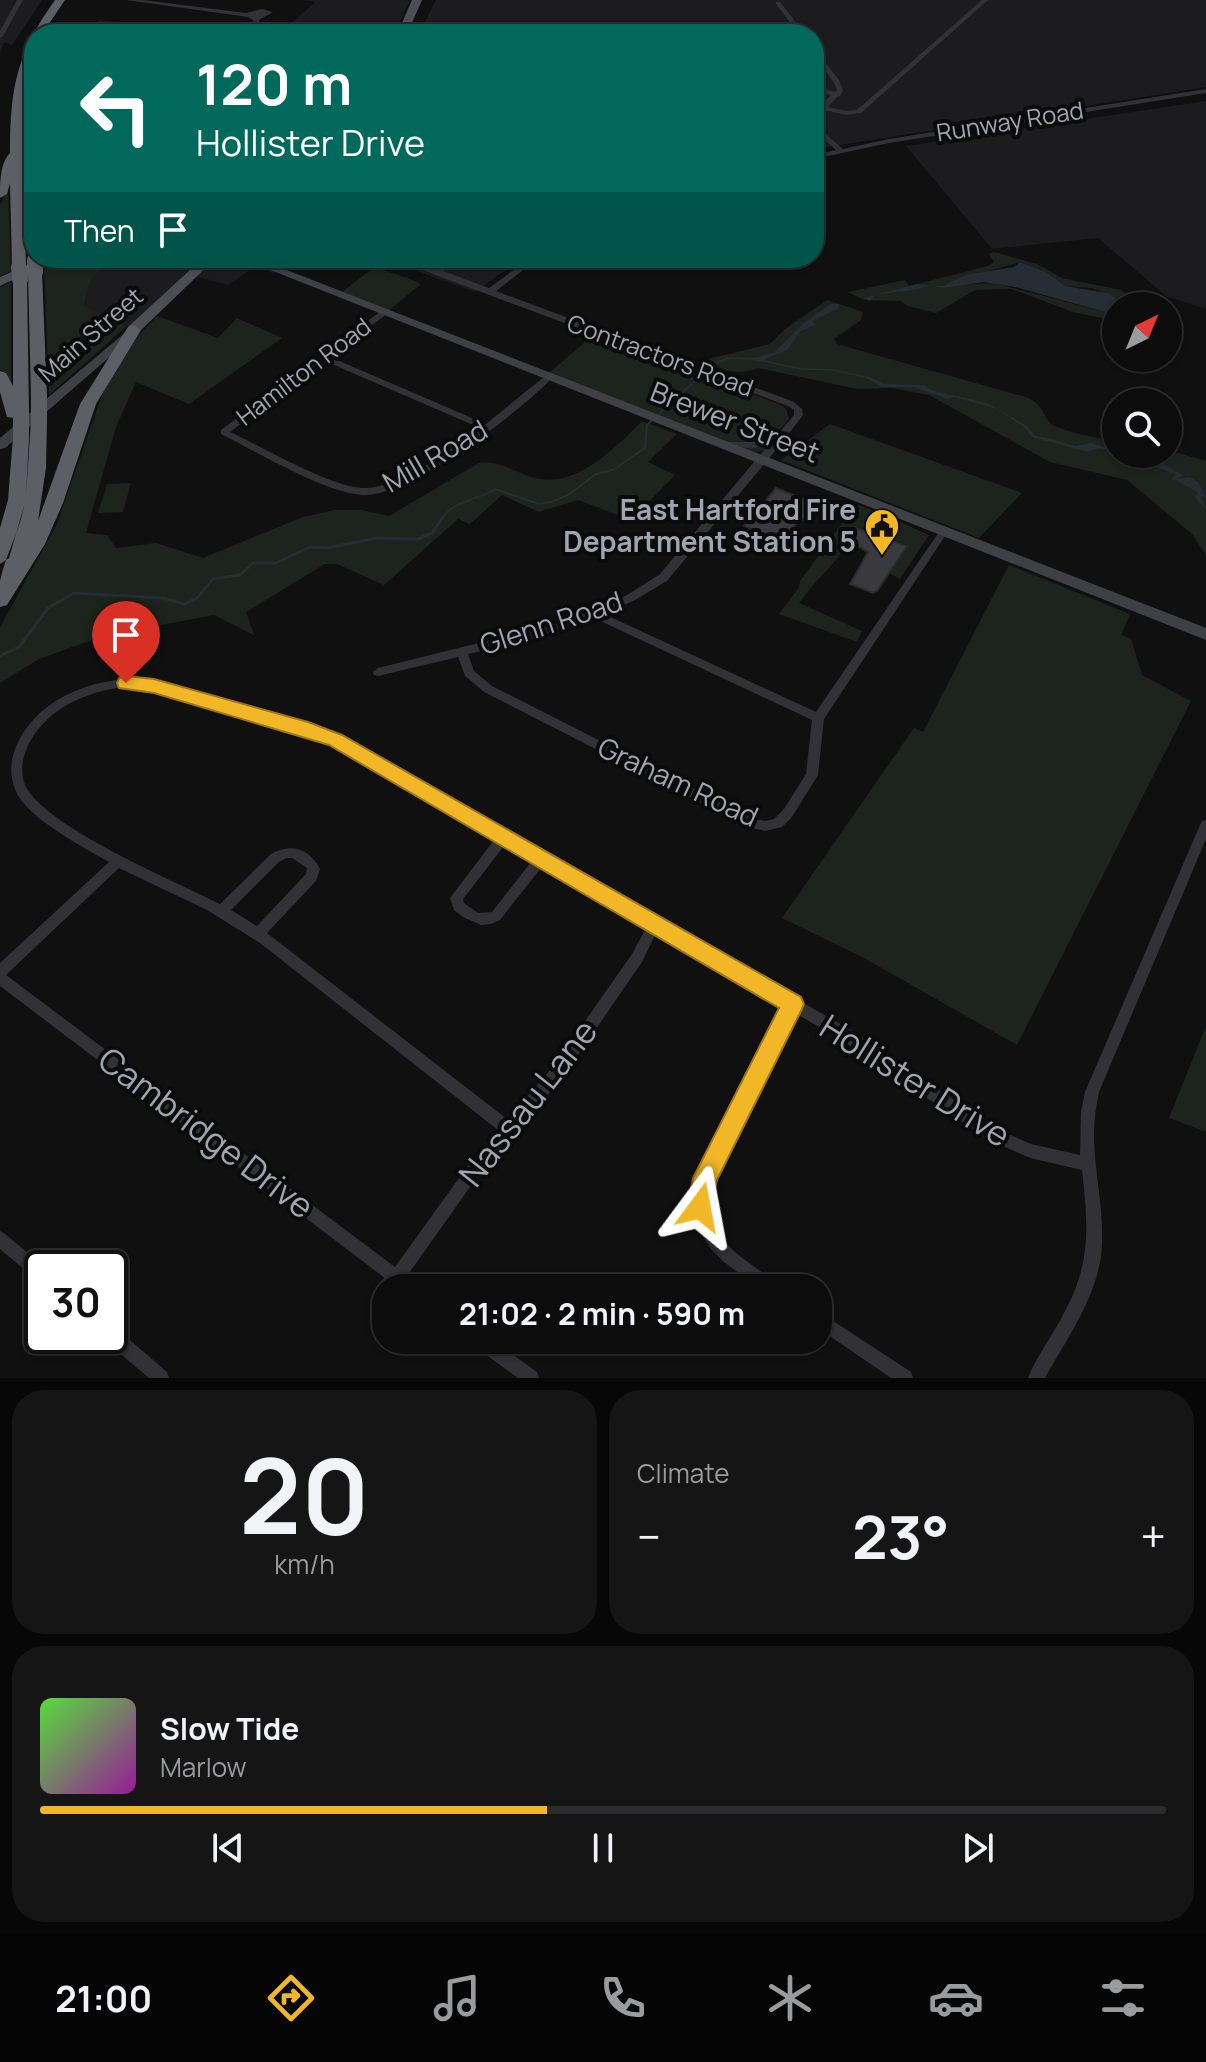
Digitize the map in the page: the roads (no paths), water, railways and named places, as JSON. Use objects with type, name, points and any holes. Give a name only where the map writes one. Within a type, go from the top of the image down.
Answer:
[{"type":"highway","points":[[43,24],[60,0]]},
{"type":"highway","points":[[55,24],[71,0]]},
{"type":"highway","points":[[24,65],[20,76],[18,134],[24,207]]},
{"type":"highway","points":[[0,194],[18,134]]},
{"type":"highway","points":[[0,600],[26,538],[37,494],[39,398],[29,268]]},
{"type":"highway","points":[[0,558],[17,500],[29,268]]},
{"type":"highway","points":[[9,582],[27,560],[45,529],[88,403],[133,330]]},
{"type":"highway","points":[[0,376],[11,400],[19,432]]},
{"type":"main road","points":[[416,24],[417,0]]},
{"type":"main road","points":[[410,24],[427,0]]},
{"type":"main road","points":[[0,282],[32,268]]},
{"type":"main road","name":"Main Street","points":[[0,445],[199,268]]},
{"type":"main road","name":"Brewer Street","points":[[271,268],[1206,634]]},
{"type":"street","points":[[0,36],[20,0]]},
{"type":"street","points":[[129,0],[248,14],[270,13],[256,19],[254,24]]},
{"type":"street","points":[[824,108],[846,113],[859,112],[985,0]]},
{"type":"street","points":[[778,3],[794,24]]},
{"type":"street","points":[[248,14],[256,19]]},
{"type":"street","points":[[824,63],[840,88],[838,95],[824,108]]},
{"type":"street","points":[[824,91],[838,95]]},
{"type":"street","name":"Runway Road","points":[[824,154],[1206,91]]},
{"type":"street","points":[[824,135],[840,150]]},
{"type":"street","name":"Contractors Road","points":[[426,268],[795,406],[799,415],[763,460]]},
{"type":"street","points":[[436,272],[441,268]]},
{"type":"street","points":[[489,292],[519,268]]},
{"type":"street","points":[[511,273],[508,290],[524,305]]},
{"type":"street","name":"Hamilton Road","points":[[224,432],[384,313]]},
{"type":"street","points":[[323,357],[487,428]]},
{"type":"street","name":"Mill Road","points":[[224,432],[336,485],[367,493],[396,485],[487,428],[511,412],[548,378]]},
{"type":"street","points":[[721,444],[754,445],[783,436]]},
{"type":"street","name":"Glenn Road","points":[[378,672],[533,634],[639,595],[663,578],[763,460]]},
{"type":"street","name":"Graham Road","points":[[461,651],[469,673],[488,689],[752,823],[765,826],[778,823],[812,775],[818,718],[944,531]]},
{"type":"street","points":[[594,614],[818,718]]},
{"type":"street","name":"Hollister Drive","points":[[508,1129],[258,934],[222,911],[118,861],[32,804],[19,785],[16,765],[27,736],[52,709],[90,689],[126,683],[154,686],[324,735],[355,750],[502,839],[858,1042],[992,1134],[1030,1151],[1089,1164]]},
{"type":"street","points":[[1036,1378],[1092,1267],[1094,1231],[1086,1123],[1092,1092],[1206,825]]},
{"type":"street","points":[[502,839],[457,896],[458,906],[475,918],[485,920],[496,916],[540,860]]},
{"type":"street","points":[[222,911],[279,855],[287,852],[297,854],[311,864],[313,875],[258,934]]},
{"type":"street","points":[[1,980],[118,861]]},
{"type":"street","name":"Nassau Lane","points":[[399,1274],[477,1165],[558,1072],[637,958],[654,925]]},
{"type":"street","name":"Cambridge Drive","points":[[1,980],[393,1274]]},
{"type":"street","points":[[754,1274],[716,1246],[704,1223],[700,1197],[705,1178],[793,1004]]},
{"type":"street","points":[[0,1239],[24,1260]]},
{"type":"street","points":[[832,1328],[905,1378]]},
{"type":"street","points":[[128,1350],[161,1378]]},
{"type":"street","points":[[499,1354],[531,1378]]},
{"type":"waterway","points":[[442,519],[459,504],[495,489],[539,504],[568,495],[596,474],[613,470],[645,448],[647,425],[695,381]]},
{"type":"waterway","points":[[0,656],[19,647],[48,608],[74,593],[163,598],[184,604],[197,598],[213,579],[240,575],[253,563],[276,563],[310,547],[327,548],[377,538],[418,539],[432,533],[443,517]]},
{"type":"place","name":"East Hartford Fire Department Station 5","points":[[882,557]]}]
